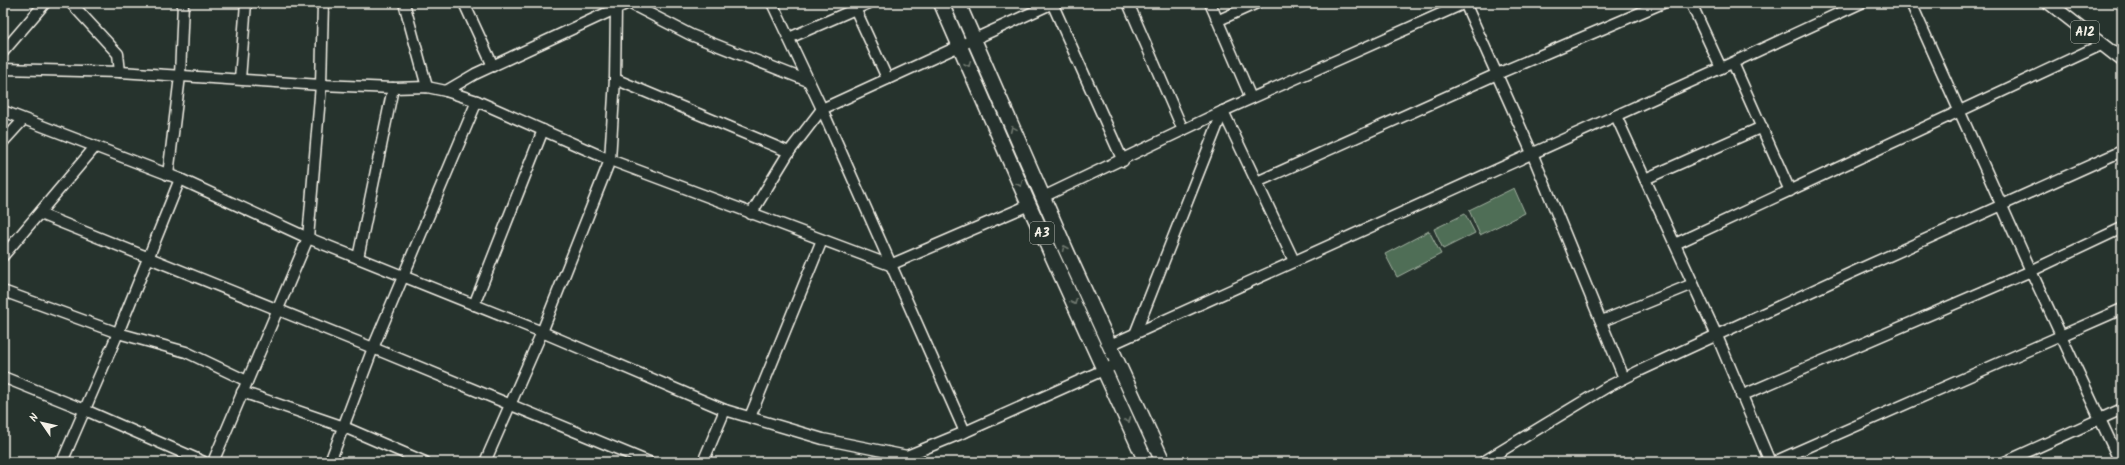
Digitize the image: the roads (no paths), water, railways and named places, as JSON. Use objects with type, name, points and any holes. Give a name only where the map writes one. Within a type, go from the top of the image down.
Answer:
[{"type":"highway","name":"A3","points":[[941,3],[1029,205],[1146,462]]},
{"type":"highway","name":"A3","points":[[958,3],[1043,197],[1163,462]]},
{"type":"main road","name":"A12","points":[[2049,3],[2122,60]]},
{"type":"street","points":[[3,52],[45,3]]},
{"type":"street","points":[[71,3],[118,54],[120,72]]},
{"type":"street","points":[[168,175],[180,76],[183,3]]},
{"type":"street","points":[[240,80],[246,3]]},
{"type":"street","points":[[213,462],[308,238],[321,85],[323,3]]},
{"type":"street","points":[[404,3],[427,87]]},
{"type":"street","points":[[464,3],[493,66]]},
{"type":"street","points":[[446,91],[615,5],[628,3],[691,35],[808,81]]},
{"type":"street","points":[[772,3],[822,109],[965,432]]},
{"type":"street","points":[[789,38],[854,6],[869,3]]},
{"type":"street","points":[[751,214],[790,152],[822,109],[1053,3],[1123,161]]},
{"type":"street","points":[[1128,3],[1183,130]]},
{"type":"street","points":[[1210,3],[1219,20],[1251,98]]},
{"type":"street","points":[[1219,20],[1257,3]]},
{"type":"street","points":[[1043,197],[1123,161],[1183,130],[1251,98],[1465,3],[1532,153],[1602,321],[1624,378]]},
{"type":"street","points":[[1257,182],[1497,74],[1663,3]]},
{"type":"street","points":[[1691,3],[1721,68]]},
{"type":"street","points":[[1110,345],[1616,116],[1861,3]]},
{"type":"street","points":[[1911,3],[1961,111],[2001,206],[2120,462]]},
{"type":"street","points":[[485,462],[542,332],[610,160],[615,79],[615,5]]},
{"type":"street","points":[[854,6],[887,78]]},
{"type":"street","points":[[1675,244],[2101,45]]},
{"type":"street","points":[[1734,62],[1790,191]]},
{"type":"street","points":[[3,69],[120,72],[321,85],[393,88],[427,87],[446,91],[477,101],[610,160],[890,265],[1029,205]]},
{"type":"street","points":[[615,79],[790,152]]},
{"type":"street","points":[[358,258],[393,88]]},
{"type":"street","points":[[330,462],[373,348],[477,101]]},
{"type":"street","points":[[3,111],[23,120],[180,179],[308,238],[542,332],[725,410],[823,439],[907,456]]},
{"type":"street","points":[[1224,111],[1294,261]]},
{"type":"street","points":[[1135,334],[1224,111]]},
{"type":"street","points":[[1616,116],[1717,336],[1770,462]]},
{"type":"street","points":[[3,142],[23,120]]},
{"type":"street","points":[[1645,179],[1762,127]]},
{"type":"street","points":[[474,305],[543,130]]},
{"type":"street","points":[[3,256],[95,147]]},
{"type":"street","points":[[1483,462],[1624,378],[1851,273],[2122,151]]},
{"type":"street","points":[[62,462],[118,334],[180,179]]},
{"type":"street","points":[[40,214],[373,348],[509,406],[649,462]]},
{"type":"street","points":[[1741,396],[2031,271],[2122,228]]},
{"type":"street","points":[[750,417],[822,240]]},
{"type":"street","points":[[1602,321],[1693,284]]},
{"type":"street","points":[[3,290],[118,334],[186,352],[247,381]]},
{"type":"street","points":[[1774,462],[2062,337],[2122,309]]},
{"type":"street","points":[[892,462],[965,432],[1119,363]]},
{"type":"street","points":[[3,377],[85,410],[204,462]]},
{"type":"street","points":[[242,392],[344,427],[425,462]]},
{"type":"street","points":[[2005,462],[2122,409]]},
{"type":"street","points":[[703,462],[725,410]]}]
